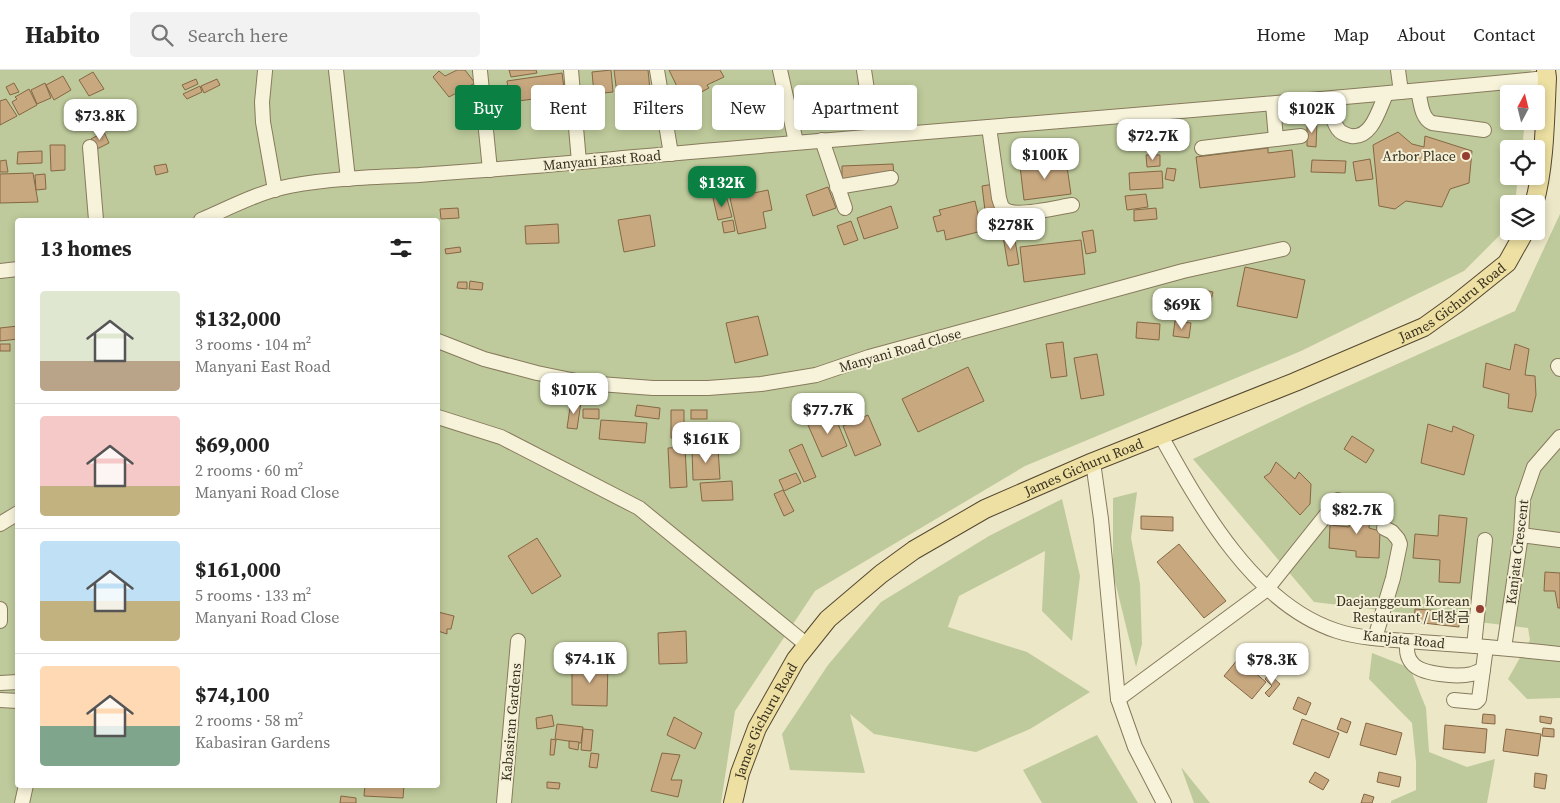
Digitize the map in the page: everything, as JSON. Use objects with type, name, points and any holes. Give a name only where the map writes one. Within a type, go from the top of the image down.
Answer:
[{"type":"main road","points":[[1536,195],[1544,138],[1546,74]]},
{"type":"main road","name":"James Gichuru Road","points":[[733,803],[740,773],[757,728],[796,659],[828,619],[881,574],[914,550],[985,509],[1093,462],[1295,382],[1424,327],[1456,304],[1507,262],[1520,240]]},
{"type":"street","points":[[336,70],[348,180]]},
{"type":"street","points":[[571,70],[579,162]]},
{"type":"street","points":[[657,70],[671,154]]},
{"type":"street","points":[[780,70],[796,142]]},
{"type":"street","points":[[864,70],[874,136]]},
{"type":"street","points":[[1398,70],[1401,92]]},
{"type":"street","points":[[265,71],[262,102],[263,122],[275,190]]},
{"type":"street","points":[[480,71],[490,170]]},
{"type":"street","name":"Manyani East Road","points":[[206,218],[256,196],[290,186],[796,142],[1386,94],[1546,74]]},
{"type":"street","points":[[1418,91],[1427,121],[1484,130]]},
{"type":"street","points":[[1326,99],[1338,130],[1349,136],[1361,136],[1370,128],[1386,94]]},
{"type":"street","points":[[1273,104],[1276,139]]},
{"type":"street","points":[[989,127],[1002,208],[1008,212],[1018,214],[1072,205]]},
{"type":"street","points":[[1202,148],[1301,136]]},
{"type":"street","points":[[822,140],[844,208]]},
{"type":"street","points":[[90,147],[96,218]]},
{"type":"street","points":[[837,187],[891,178]]},
{"type":"street","name":"Manyani Road Close","points":[[440,342],[484,359],[536,373],[586,383],[652,388],[708,388],[761,384],[816,375],[870,357],[1182,271],[1283,249]]},
{"type":"street","points":[[0,271],[15,269]]},
{"type":"street","points":[[440,417],[501,437],[639,508],[807,645]]},
{"type":"street","name":"Kanjata Road","points":[[1160,436],[1192,492],[1232,549],[1267,589],[1300,614],[1338,632],[1374,638],[1560,654]]},
{"type":"street","name":"Kanjata Crescent","points":[[1504,648],[1521,535],[1523,499],[1534,467],[1560,437]]},
{"type":"street","points":[[1093,462],[1101,519],[1118,700],[1135,747],[1164,803]]},
{"type":"street","points":[[1118,700],[1267,589],[1338,500]]},
{"type":"street","points":[[0,524],[15,515]]},
{"type":"street","points":[[1374,638],[1393,578],[1400,544],[1392,532],[1384,528]]},
{"type":"street","points":[[1521,535],[1560,540]]},
{"type":"street","points":[[1454,700],[1476,702],[1479,698],[1483,670],[1480,646],[1485,540]]},
{"type":"street","points":[[0,609],[0,621]]},
{"type":"street","name":"Kabasiran Gardens","points":[[504,803],[518,641]]},
{"type":"street","points":[[1408,641],[1407,655],[1411,663],[1417,668],[1447,675],[1471,674],[1483,670]]},
{"type":"street","points":[[0,683],[15,682]]},
{"type":"street","points":[[0,700],[15,701]]},
{"type":"street","points":[[22,803],[25,788]]},
{"type":"green space","points":[[0,70],[1531,70],[1529,85],[1500,85],[1500,130],[1524,130],[1523,140],[1500,140],[1500,185],[1517,185],[1516,195],[1500,195],[1500,235],[1464,271],[1301,351],[1025,466],[815,591],[735,711],[721,803],[0,803]]},
{"type":"green space","points":[[1560,214],[1560,698],[1527,699],[1508,679],[1530,640],[1528,628],[1314,602],[1193,459],[1306,405],[1515,311]]},
{"type":"green space","points":[[1137,492],[1131,538],[1140,584],[1142,644],[1136,667],[1113,573],[1113,498]]},
{"type":"green space","points":[[1062,499],[1080,576],[1072,641],[1042,611],[1045,551],[959,596],[948,627],[1027,652],[1090,692],[1030,729],[976,752],[874,734],[850,714],[865,773],[790,770],[782,734],[828,665],[881,602],[989,536]]},
{"type":"green space","points":[[1372,653],[1410,668],[1426,708],[1429,752],[1467,767],[1495,759],[1487,803],[1391,803],[1391,801],[1416,790],[1416,762],[1412,723],[1369,679]]},
{"type":"green space","points":[[1097,735],[1138,803],[1042,803],[1023,770]]},
{"type":"green space","points":[[1181,767],[1210,803],[1194,803]]},
{"type":"building","points":[[457,70],[465,70],[475,83],[471,85],[455,85],[455,94],[449,97],[433,77],[439,71],[445,76]]},
{"type":"building","points":[[509,70],[536,70],[537,73],[511,77]]},
{"type":"building","points":[[611,70],[613,92],[605,93],[605,85],[593,85],[592,72]]},
{"type":"building","points":[[614,70],[648,70],[650,85],[616,85]]},
{"type":"building","points":[[669,70],[720,70],[724,77],[707,85],[709,88],[702,92],[702,85],[676,85]]},
{"type":"building","points":[[93,72],[104,89],[89,96],[79,80]]},
{"type":"building","points":[[562,73],[564,85],[531,85],[531,99],[521,101],[521,85],[508,85],[507,81]]},
{"type":"building","points":[[63,76],[71,90],[54,100],[46,85]]},
{"type":"building","points":[[196,79],[198,84],[185,90],[182,85]]},
{"type":"building","points":[[217,79],[220,85],[204,93],[201,86]]},
{"type":"building","points":[[14,83],[19,92],[10,95],[6,87]]},
{"type":"building","points":[[45,83],[51,98],[37,104],[31,90]]},
{"type":"building","points":[[200,86],[202,92],[187,99],[183,94]]},
{"type":"building","points":[[29,89],[37,105],[19,115],[12,102],[17,99],[15,97]]},
{"type":"building","points":[[6,99],[17,116],[0,125],[0,101]]},
{"type":"building","points":[[1307,121],[1317,122],[1316,147],[1307,146]]},
{"type":"building","points":[[104,132],[109,143],[97,149],[91,139]]},
{"type":"building","points":[[1398,132],[1412,144],[1424,147],[1425,136],[1472,151],[1469,183],[1450,189],[1442,207],[1406,201],[1395,209],[1379,206],[1373,145]]},
{"type":"building","points":[[50,145],[65,145],[65,170],[51,171]]},
{"type":"building","points":[[1268,148],[1268,153],[1292,150],[1295,177],[1200,188],[1196,157]]},
{"type":"building","points":[[42,151],[42,163],[17,164],[18,152]]},
{"type":"building","points":[[1146,155],[1160,155],[1160,166],[1147,167]]},
{"type":"building","points":[[1370,159],[1373,179],[1356,181],[1353,162]]},
{"type":"building","points":[[6,160],[8,172],[0,172],[0,161]]},
{"type":"building","points":[[1066,160],[1071,194],[1024,200],[1020,166]]},
{"type":"building","points":[[1312,160],[1346,161],[1345,173],[1311,172]]},
{"type":"building","points":[[166,164],[168,172],[156,175],[154,166]]},
{"type":"building","points":[[893,164],[894,176],[842,179],[842,166]]},
{"type":"building","points":[[1167,168],[1176,169],[1174,181],[1165,179]]},
{"type":"building","points":[[1162,171],[1163,188],[1130,190],[1129,173]]},
{"type":"building","points":[[33,173],[38,202],[0,203],[0,174]]},
{"type":"building","points":[[45,174],[46,189],[36,190],[35,175]]},
{"type":"building","points":[[994,184],[1000,234],[988,235],[982,186]]},
{"type":"building","points":[[828,187],[836,208],[813,216],[806,195]]},
{"type":"building","points":[[768,190],[772,210],[763,212],[766,228],[738,234],[730,198]]},
{"type":"building","points":[[1146,194],[1148,207],[1127,210],[1125,196]]},
{"type":"building","points":[[726,195],[732,217],[718,220],[713,198]]},
{"type":"building","points":[[975,201],[982,231],[946,240],[944,230],[937,232],[933,217],[941,215],[939,210]]},
{"type":"building","points":[[891,206],[898,228],[864,239],[857,218]]},
{"type":"building","points":[[458,208],[459,218],[441,219],[440,209]]},
{"type":"building","points":[[1156,208],[1157,219],[1134,221],[1134,210]]},
{"type":"building","points":[[650,215],[655,246],[624,252],[618,220]]},
{"type":"building","points":[[733,220],[735,231],[724,233],[722,222]]},
{"type":"building","points":[[851,221],[858,240],[844,245],[837,226]]},
{"type":"building","points":[[558,224],[559,243],[526,244],[525,226]]},
{"type":"building","points":[[1093,230],[1096,252],[1086,254],[1082,232]]},
{"type":"building","points":[[1014,234],[1019,264],[1008,266],[1003,236]]},
{"type":"building","points":[[1081,240],[1085,274],[1024,282],[1020,247]]},
{"type":"building","points":[[460,247],[461,252],[446,254],[445,249]]},
{"type":"building","points":[[1245,267],[1305,280],[1297,318],[1237,306]]},
{"type":"building","points":[[470,281],[483,283],[482,290],[469,289]]},
{"type":"building","points":[[458,282],[467,282],[467,289],[457,288]]},
{"type":"building","points":[[1200,289],[1213,292],[1208,313],[1195,310]]},
{"type":"building","points":[[758,316],[768,355],[735,363],[726,323]]},
{"type":"building","points":[[1175,321],[1191,323],[1189,338],[1173,336]]},
{"type":"building","points":[[1137,322],[1160,324],[1159,340],[1136,338]]},
{"type":"building","points":[[15,326],[15,339],[0,341],[0,328]]},
{"type":"building","points":[[1063,342],[1067,376],[1051,378],[1046,344]]},
{"type":"building","points":[[0,344],[10,344],[10,351],[0,351]]},
{"type":"building","points":[[1515,344],[1529,349],[1525,375],[1535,376],[1536,395],[1532,412],[1508,408],[1509,394],[1483,387],[1486,363],[1510,370]]},
{"type":"building","points":[[1097,354],[1104,395],[1081,399],[1074,358]]},
{"type":"building","points":[[968,367],[984,401],[918,432],[902,399]]},
{"type":"building","points":[[571,401],[581,402],[577,429],[567,428]]},
{"type":"building","points":[[637,405],[660,408],[659,419],[635,416]]},
{"type":"building","points":[[583,409],[599,409],[599,419],[583,418]]},
{"type":"building","points":[[671,410],[684,410],[684,439],[671,438]]},
{"type":"building","points":[[691,410],[707,410],[707,419],[691,419]]},
{"type":"building","points":[[834,414],[847,446],[822,457],[808,425]]},
{"type":"building","points":[[868,415],[881,445],[855,456],[843,426]]},
{"type":"building","points":[[601,420],[647,423],[645,443],[599,439]]},
{"type":"building","points":[[1428,424],[1452,432],[1453,426],[1474,435],[1464,475],[1421,463]]},
{"type":"building","points":[[1352,436],[1374,450],[1366,463],[1344,449]]},
{"type":"building","points":[[802,444],[816,477],[804,482],[789,450]]},
{"type":"building","points":[[685,447],[687,487],[670,488],[668,448]]},
{"type":"building","points":[[718,448],[720,479],[693,480],[692,449]]},
{"type":"building","points":[[1276,462],[1295,479],[1299,472],[1311,484],[1310,504],[1300,515],[1264,477],[1270,473]]},
{"type":"building","points":[[796,473],[801,483],[784,491],[779,480]]},
{"type":"building","points":[[732,481],[733,500],[702,501],[700,483]]},
{"type":"building","points":[[783,490],[794,511],[784,516],[774,494]]},
{"type":"building","points":[[1352,505],[1371,507],[1369,528],[1380,531],[1379,558],[1356,557],[1356,551],[1329,548],[1330,525],[1349,527]]},
{"type":"building","points":[[1439,515],[1467,518],[1460,583],[1439,582],[1440,560],[1413,558],[1415,534],[1438,536]]},
{"type":"building","points":[[1141,516],[1173,517],[1173,531],[1141,529]]},
{"type":"building","points":[[537,538],[561,576],[532,594],[508,556]]},
{"type":"building","points":[[1179,544],[1226,601],[1204,618],[1157,562]]},
{"type":"building","points":[[1545,572],[1560,573],[1560,608],[1558,608],[1555,591],[1544,591]]},
{"type":"building","points":[[1415,609],[1458,612],[1459,627],[1414,622]]},
{"type":"building","points":[[440,612],[454,616],[451,629],[447,629],[447,634],[440,632]]},
{"type":"building","points":[[686,631],[687,663],[659,664],[658,633]]},
{"type":"building","points":[[1238,659],[1266,682],[1252,699],[1224,676]]},
{"type":"building","points":[[572,662],[608,662],[607,706],[572,705]]},
{"type":"building","points":[[1269,674],[1280,684],[1269,697],[1265,693],[1272,686],[1265,679]]},
{"type":"building","points":[[1298,697],[1311,703],[1306,715],[1293,709]]},
{"type":"building","points":[[1483,714],[1495,715],[1495,724],[1482,723]]},
{"type":"building","points":[[552,715],[554,726],[537,729],[536,718]]},
{"type":"building","points":[[1540,716],[1552,718],[1551,724],[1540,722]]},
{"type":"building","points":[[674,717],[702,733],[695,749],[667,735]]},
{"type":"building","points":[[1341,718],[1351,722],[1347,733],[1337,729]]},
{"type":"building","points":[[1302,719],[1339,733],[1329,758],[1293,744]]},
{"type":"building","points":[[1366,723],[1402,733],[1396,755],[1360,745]]},
{"type":"building","points":[[557,724],[583,727],[581,743],[555,739]]},
{"type":"building","points":[[1445,725],[1487,729],[1485,753],[1443,749]]},
{"type":"building","points":[[1543,728],[1554,729],[1554,737],[1542,736]]},
{"type":"building","points":[[583,729],[593,730],[591,751],[581,750]]},
{"type":"building","points":[[1506,729],[1541,734],[1538,756],[1503,751]]},
{"type":"building","points":[[551,739],[556,740],[554,755],[550,755]]},
{"type":"building","points":[[569,741],[579,742],[578,750],[569,748]]},
{"type":"building","points":[[591,753],[599,754],[597,768],[589,767]]},
{"type":"building","points":[[662,753],[680,755],[671,780],[682,780],[678,797],[651,791]]},
{"type":"building","points":[[1315,772],[1329,780],[1323,790],[1309,782]]},
{"type":"building","points":[[1379,772],[1401,777],[1399,787],[1377,782]]},
{"type":"building","points":[[1535,773],[1547,775],[1545,789],[1534,787]]},
{"type":"building","points":[[547,782],[560,783],[559,789],[547,788]]},
{"type":"building","points":[[365,788],[404,788],[403,798],[364,796]]},
{"type":"building","points":[[1364,794],[1374,797],[1372,803],[1361,803]]},
{"type":"building","points":[[341,796],[356,798],[356,803],[340,803]]},
{"type":"place","name":"Arbor Place","points":[[1466,156]]},
{"type":"place","name":"Daejanggeum Korean Restaurant / 대장금","points":[[1480,609]]}]
